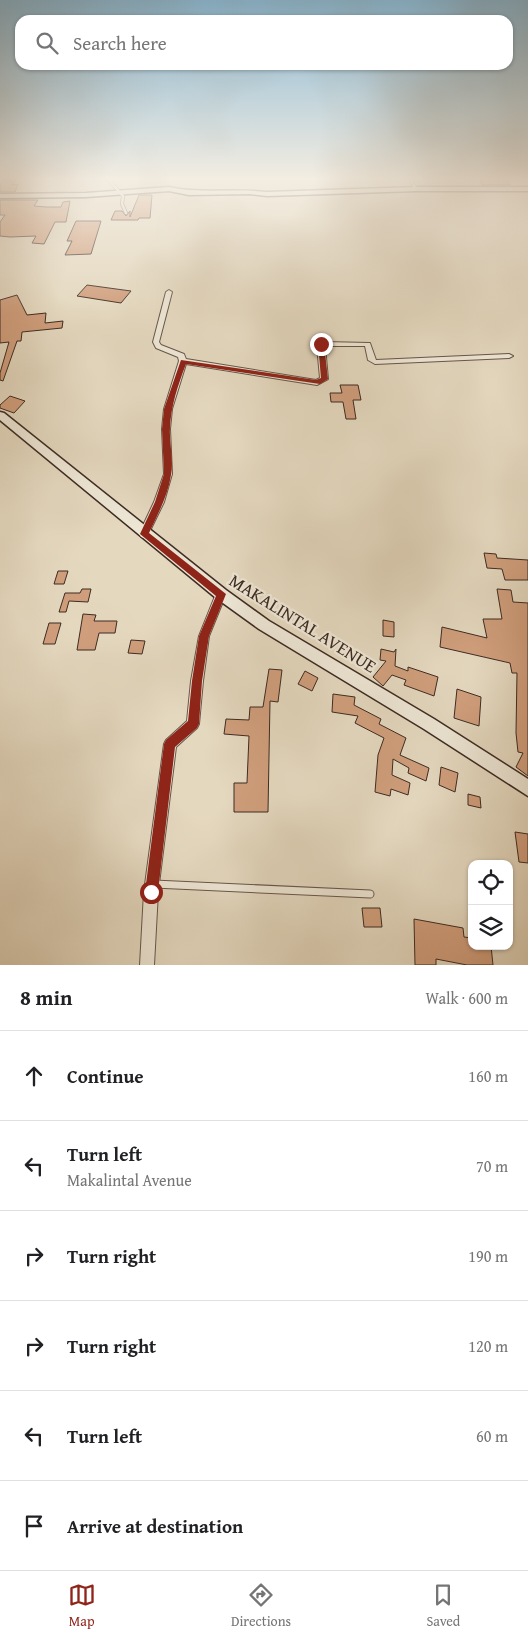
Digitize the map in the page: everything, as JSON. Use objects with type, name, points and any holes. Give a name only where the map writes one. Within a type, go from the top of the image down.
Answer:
[{"type":"street","points":[[144,534],[160,502],[168,474],[166,429],[168,409],[183,361],[177,353],[158,346],[156,342],[169,292]]},
{"type":"street","points":[[183,361],[317,383],[324,379],[320,346],[323,344],[368,344],[372,360],[375,362],[508,356]]},
{"type":"street","name":"MAKALINTAL AVENUE","points":[[0,415],[144,534],[264,625],[429,724],[528,788]]},
{"type":"street","points":[[147,965],[152,884],[170,744],[193,724],[204,636],[221,594]]},
{"type":"lane","points":[[152,884],[370,894]]},
{"type":"building","points":[[0,223],[54,223],[44,244],[32,243],[36,236],[0,236]]},
{"type":"building","points":[[75,223],[100,223],[91,254],[65,255],[72,241],[67,241]]},
{"type":"building","points":[[87,285],[131,291],[121,303],[77,296]]},
{"type":"building","points":[[17,295],[27,315],[46,313],[45,323],[63,321],[62,328],[22,332],[21,341],[17,341],[3,381],[0,380],[0,373],[9,342],[0,343],[0,300]]},
{"type":"building","points":[[340,385],[358,385],[361,400],[353,400],[356,419],[346,419],[343,402],[331,402],[330,393],[342,393]]},
{"type":"building","points":[[10,396],[25,401],[14,413],[0,408],[0,405]]},
{"type":"building","points":[[484,553],[496,554],[497,558],[528,560],[528,580],[505,580],[502,569],[487,568]]},
{"type":"building","points":[[58,571],[68,571],[64,584],[54,584]]},
{"type":"building","points":[[82,589],[91,589],[88,602],[69,601],[66,612],[59,612],[65,593],[80,593]]},
{"type":"building","points":[[497,589],[511,590],[513,602],[528,603],[528,776],[516,767],[523,753],[518,752],[516,733],[517,673],[512,673],[510,663],[440,647],[442,627],[487,638],[483,619],[502,619]]},
{"type":"building","points":[[83,614],[96,615],[94,621],[117,621],[115,633],[99,633],[95,650],[77,650]]},
{"type":"building","points":[[383,620],[394,622],[394,637],[383,636]]},
{"type":"building","points":[[49,623],[61,623],[55,644],[43,644]]},
{"type":"building","points":[[131,640],[145,641],[142,654],[128,653]]},
{"type":"building","points":[[381,649],[394,652],[396,649],[395,666],[408,671],[408,667],[438,677],[434,696],[404,685],[406,680],[392,675],[383,686],[373,677],[386,661],[380,660]]},
{"type":"building","points":[[269,669],[282,670],[278,702],[270,701],[268,812],[234,812],[234,783],[247,783],[249,736],[224,734],[226,719],[249,720],[250,707],[263,707]]},
{"type":"building","points":[[305,671],[318,678],[312,691],[298,684]]},
{"type":"building","points":[[457,689],[481,697],[479,726],[454,718]]},
{"type":"building","points":[[333,694],[355,697],[354,705],[381,719],[379,724],[406,738],[400,755],[429,768],[426,781],[408,773],[409,768],[393,759],[392,775],[410,783],[408,795],[391,789],[390,796],[375,792],[378,755],[384,738],[355,723],[358,716],[332,712]]},
{"type":"building","points":[[441,767],[458,773],[455,792],[439,785]]},
{"type":"building","points":[[468,794],[480,797],[481,808],[468,805]]},
{"type":"building","points":[[515,832],[528,834],[528,863],[519,862]]},
{"type":"building","points":[[362,908],[380,908],[382,927],[364,927]]},
{"type":"building","points":[[414,919],[463,928],[464,937],[468,938],[468,950],[491,950],[493,965],[467,965],[436,959],[436,965],[415,965]]},
{"type":"route","points":[[151,892],[170,744],[193,724],[204,636],[221,594],[144,534],[160,502],[168,474],[166,429],[168,409],[174,386],[183,361],[317,383],[324,379],[321,344]]}]
